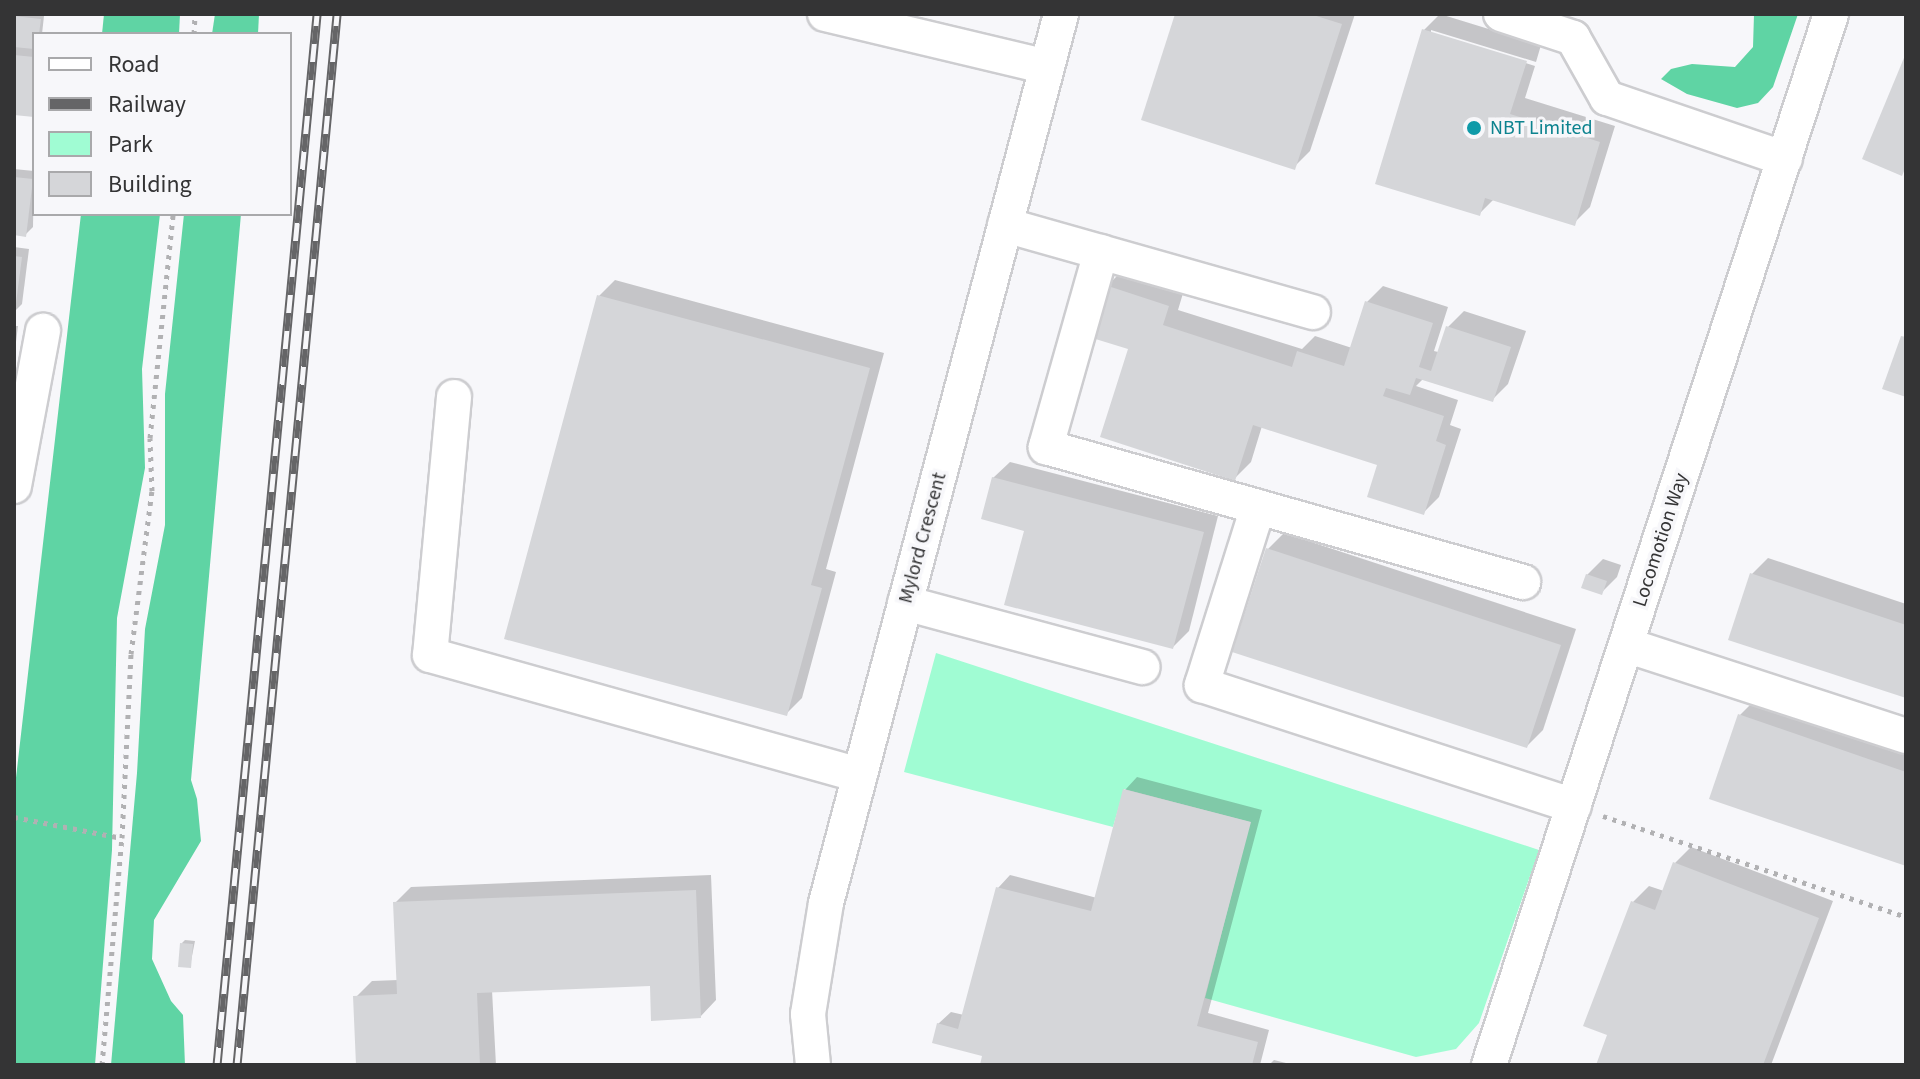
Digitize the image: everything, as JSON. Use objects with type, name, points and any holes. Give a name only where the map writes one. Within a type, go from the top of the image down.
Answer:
[{"type":"street","points":[[825,14],[911,24],[1047,67]]},
{"type":"street","name":"Mylord Crescent","points":[[813,1065],[808,1014],[826,903],[1061,14]]},
{"type":"street","points":[[1501,14],[1573,38],[1607,98],[1785,159]]},
{"type":"street","name":"Locomotion Way","points":[[1489,1065],[1831,14]]},
{"type":"street","points":[[1005,225],[1313,312]]},
{"type":"street","points":[[1101,252],[1046,447],[1523,582]]},
{"type":"street","points":[[14,486],[19,441],[43,331]]},
{"type":"street","points":[[454,397],[430,655],[860,775]]},
{"type":"street","points":[[1258,507],[1202,685],[1574,806]]},
{"type":"street","points":[[905,603],[1143,667]]},
{"type":"street","points":[[1626,645],[1906,736]]},
{"type":"path","points":[[102,1065],[122,838],[131,654],[152,491],[150,438],[173,216]]},
{"type":"path","points":[[1574,806],[1906,917]]},
{"type":"path","points":[[14,817],[122,838]]},
{"type":"green space","points":[[104,14],[180,14],[179,32],[102,32]]},
{"type":"green space","points":[[215,14],[259,14],[258,32],[212,32]]},
{"type":"green space","points":[[1754,14],[1798,14],[1773,87],[1758,103],[1737,108],[1687,94],[1661,79],[1671,69],[1692,64],[1735,67],[1753,47]]},
{"type":"green space","points":[[81,216],[160,216],[142,369],[145,468],[117,618],[112,850],[95,1065],[14,1065],[14,795]]},
{"type":"green space","points":[[184,216],[241,216],[191,780],[197,799],[201,841],[154,920],[152,959],[171,1001],[183,1015],[185,1065],[111,1065],[137,773],[145,629],[165,525],[165,394]]},
{"type":"green space","points":[[936,653],[1539,850],[1479,1023],[1456,1049],[1416,1057],[1205,998],[1250,822],[1124,789],[1113,827],[904,772]]},
{"type":"building","points":[[1175,14],[1310,14],[1342,24],[1295,170],[1141,120]]},
{"type":"building","points":[[14,16],[41,19],[39,32],[32,32],[32,49],[14,47]]},
{"type":"building","name":"NBT Limited","points":[[1422,29],[1527,61],[1510,114],[1600,142],[1575,226],[1485,198],[1480,216],[1375,184]]},
{"type":"building","points":[[1906,53],[1906,166],[1902,176],[1862,159]]},
{"type":"building","points":[[14,55],[32,57],[32,117],[14,115]]},
{"type":"building","points":[[14,177],[32,179],[26,237],[14,235]]},
{"type":"building","points":[[14,256],[22,257],[16,303],[14,302]]},
{"type":"building","points":[[1105,285],[1169,306],[1163,325],[1292,367],[1297,351],[1344,366],[1365,301],[1433,323],[1419,367],[1431,371],[1446,326],[1511,347],[1493,402],[1416,378],[1410,395],[1386,388],[1383,396],[1444,416],[1436,441],[1446,445],[1424,515],[1367,497],[1377,465],[1253,425],[1235,481],[1100,437],[1128,349],[1089,337]]},
{"type":"building","points":[[597,295],[870,368],[811,585],[822,588],[787,716],[504,639]]},
{"type":"building","points":[[1901,336],[1906,337],[1906,397],[1882,389]]},
{"type":"building","points":[[992,477],[1204,532],[1173,649],[1004,605],[1024,531],[981,519]]},
{"type":"building","points":[[1266,548],[1561,645],[1527,748],[1232,652]]},
{"type":"building","points":[[1750,573],[1906,625],[1906,698],[1728,640]]},
{"type":"building","points":[[1586,574],[1607,581],[1602,595],[1581,588]]},
{"type":"building","points":[[1738,714],[1906,772],[1906,866],[1709,799]]},
{"type":"building","points":[[1123,789],[1251,822],[1197,1026],[1258,1042],[1252,1065],[980,1065],[982,1056],[932,1043],[937,1023],[958,1029],[996,887],[1091,911]]},
{"type":"building","points":[[1673,862],[1819,918],[1763,1065],[1596,1065],[1607,1035],[1583,1026],[1631,901],[1655,910]]},
{"type":"building","points":[[696,890],[701,1018],[651,1021],[650,986],[477,993],[480,1065],[356,1065],[353,996],[397,994],[393,902]]},
{"type":"building","points":[[180,943],[193,944],[191,968],[178,967]]},
{"type":"railway","points":[[217,1065],[317,14]]},
{"type":"railway","points":[[237,1065],[337,14]]},
{"type":"place","name":"NBT Limited","points":[[1474,128]]}]
